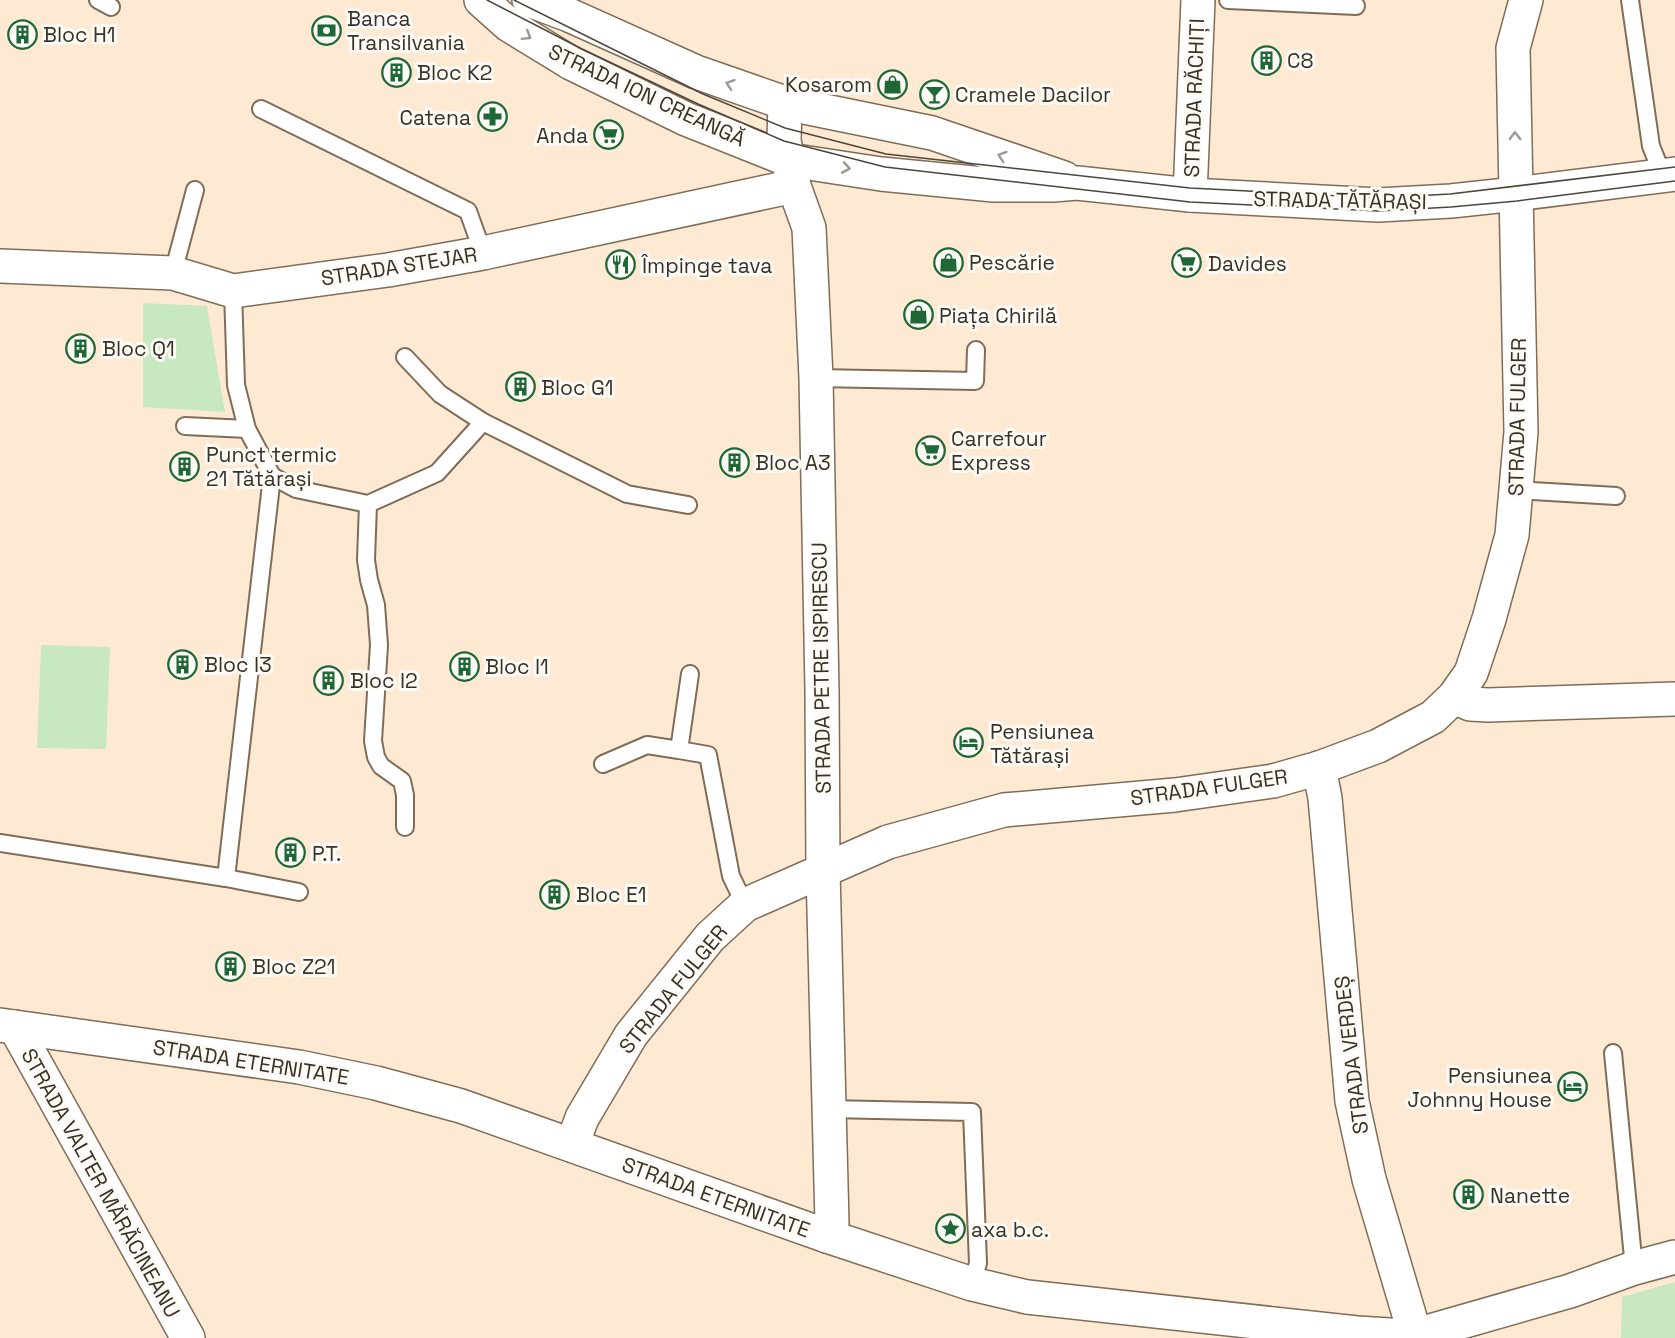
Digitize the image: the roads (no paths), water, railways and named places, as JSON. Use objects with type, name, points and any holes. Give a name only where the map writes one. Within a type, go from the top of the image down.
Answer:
[{"type":"street","name":"STRADA ION CREANGĂ","points":[[481,0],[509,25],[571,63],[791,173]]},
{"type":"street","name":"STRADA ION CREANGĂ","points":[[529,0],[569,15],[696,72],[785,103]]},
{"type":"street","name":"STRADA RĂCHIȚI","points":[[1190,195],[1198,0]]},
{"type":"street","name":"STRADA FULGER","points":[[572,1145],[582,1118],[631,1035],[710,937],[745,905],[888,842],[1004,810],[1175,795],[1273,781],[1319,768],[1378,746],[1433,717],[1454,697],[1471,673],[1489,619],[1512,535],[1517,490],[1521,432],[1513,48],[1526,0]]},
{"type":"street","name":"STRADA PETRE ISPIRESCU","points":[[785,103],[784,141],[791,173],[809,228],[816,378],[823,871],[832,1223],[827,1236]]},
{"type":"street","name":"STRADA TĂTĂRAȘI","points":[[785,103],[932,133],[1077,183]]},
{"type":"street","name":"STRADA TĂTĂRAȘI","points":[[791,173],[881,174],[994,185],[1077,183],[1190,195],[1378,205],[1450,201],[1669,175]]},
{"type":"street","name":"STRADA STEJAR","points":[[0,266],[173,273],[233,291],[388,270],[483,253],[791,173]]},
{"type":"street","points":[[1454,697],[1470,704],[1488,705],[1675,699]]},
{"type":"street","name":"STRADA VERDEȘ","points":[[1319,768],[1325,798],[1352,1101],[1369,1179],[1423,1337]]},
{"type":"street","name":"STRADA ETERNITATE","points":[[7,1026],[299,1067],[376,1083],[461,1106],[827,1236],[972,1284],[1027,1297],[1357,1333],[1423,1337],[1570,1292],[1634,1268],[1675,1257]]},
{"type":"street","name":"STRADA VALTER MĂRĂCINEANU","points":[[7,1026],[188,1338]]},
{"type":"lane","points":[[1227,0],[1356,6]]},
{"type":"lane","points":[[1630,0],[1651,146],[1669,175]]},
{"type":"lane","points":[[261,109],[468,211],[483,253]]},
{"type":"lane","points":[[173,273],[195,190]]},
{"type":"lane","points":[[233,291],[236,385],[247,429],[272,476],[296,489],[368,504],[437,473],[483,422]]},
{"type":"lane","points":[[816,378],[975,381],[976,350]]},
{"type":"lane","points":[[405,357],[441,394],[483,422],[627,494],[688,505]]},
{"type":"lane","points":[[185,426],[247,429]]},
{"type":"lane","points":[[226,878],[272,476]]},
{"type":"lane","points":[[1517,490],[1616,496]]},
{"type":"lane","points":[[368,504],[366,560],[376,605],[379,645],[373,741],[376,757],[381,766],[402,781],[405,795],[405,827]]},
{"type":"lane","points":[[679,750],[690,674]]},
{"type":"lane","points":[[603,764],[647,745],[708,755],[731,876],[745,905]]},
{"type":"lane","points":[[0,843],[226,878],[298,892]]},
{"type":"lane","points":[[1613,1053],[1634,1268]]},
{"type":"lane","points":[[828,1109],[972,1112],[978,1263],[972,1284]]},
{"type":"tram line","points":[[487,0],[582,49],[698,104],[784,141],[885,167],[1190,202],[1378,211],[1517,201],[1675,181]]},
{"type":"tram line","points":[[514,0],[703,94],[785,128],[886,154],[1190,188],[1378,198],[1450,194],[1675,167]]},
{"type":"place","name":"Banca Transilvania","points":[[326,30]]},
{"type":"place","name":"Bloc H1","points":[[22,34]]},
{"type":"place","name":"C8","points":[[1266,60]]},
{"type":"place","name":"Bloc K2","points":[[396,72]]},
{"type":"place","name":"Kosarom","points":[[893,84]]},
{"type":"place","name":"Cramele Dacilor","points":[[934,94]]},
{"type":"place","name":"Catena","points":[[492,117]]},
{"type":"place","name":"Anda","points":[[609,135]]},
{"type":"place","name":"Pescărie","points":[[948,262]]},
{"type":"place","name":"Davides","points":[[1187,263]]},
{"type":"place","name":"Împinge tava","points":[[621,265]]},
{"type":"place","name":"Piața Chirilă","points":[[918,315]]},
{"type":"place","name":"Bloc Q1","points":[[81,348]]},
{"type":"place","name":"Bloc G1","points":[[520,387]]},
{"type":"place","name":"Carrefour Express","points":[[930,450]]},
{"type":"place","name":"Bloc A3","points":[[734,462]]},
{"type":"place","name":"Punct termic 21 Tătărași","points":[[185,466]]},
{"type":"place","name":"Bloc I3","points":[[183,664]]},
{"type":"place","name":"Bloc I1","points":[[464,666]]},
{"type":"place","name":"Bloc I2","points":[[329,680]]},
{"type":"place","name":"Pensiunea Tătărași","points":[[969,743]]},
{"type":"place","name":"P.T.","points":[[291,853]]},
{"type":"place","name":"Bloc E1","points":[[555,894]]},
{"type":"place","name":"Bloc Z21","points":[[231,966]]},
{"type":"place","name":"Pensiunea Johnny House","points":[[1573,1087]]},
{"type":"place","name":"Nanette","points":[[1469,1195]]},
{"type":"place","name":"axa b.c.","points":[[950,1229]]}]
